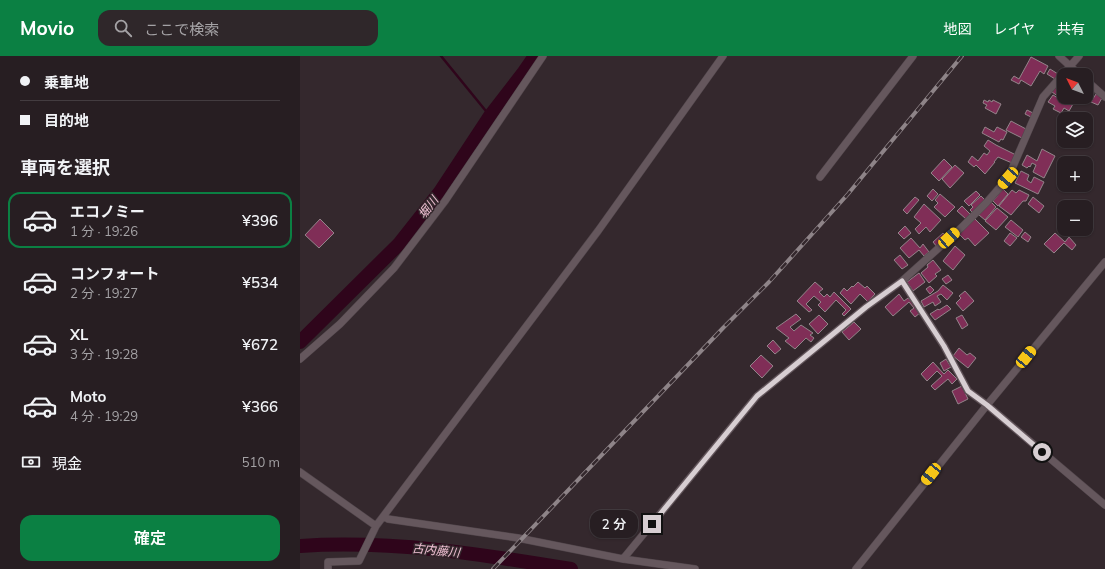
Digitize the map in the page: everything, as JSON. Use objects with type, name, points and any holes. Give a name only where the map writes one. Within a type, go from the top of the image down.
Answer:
[{"type":"street","points":[[300,359],[340,324],[394,268],[445,200],[502,113],[543,56]]},
{"type":"street","points":[[328,569],[328,562],[359,561],[376,526],[594,237],[723,56]]},
{"type":"street","points":[[820,177],[913,56]]},
{"type":"street","points":[[1059,56],[1070,66]]},
{"type":"street","points":[[623,559],[757,396],[866,307],[902,281],[961,228],[987,202],[1008,178],[1043,97],[1079,56]]},
{"type":"street","points":[[1093,86],[1105,97]]},
{"type":"street","points":[[856,569],[987,405],[1105,262]]},
{"type":"street","points":[[902,281],[944,346],[968,391],[987,405],[1105,505]]},
{"type":"street","points":[[300,472],[376,526]]},
{"type":"street","points":[[384,516],[388,519],[518,538],[623,559],[695,569]]},
{"type":"building","points":[[1031,57],[1048,66],[1044,74],[1040,71],[1031,86],[1021,80],[1019,84],[1011,80],[1014,76],[1019,79]]},
{"type":"building","points":[[1050,69],[1057,73],[1057,76],[1055,79],[1047,74]]},
{"type":"building","points":[[1057,85],[1057,96],[1052,92]]},
{"type":"building","points":[[1096,94],[1102,98],[1098,105],[1093,103],[1093,99]]},
{"type":"building","points":[[1053,95],[1057,97],[1057,104],[1073,104],[1069,111],[1064,108],[1062,112],[1053,109],[1055,106],[1048,102]]},
{"type":"building","points":[[984,100],[988,102],[989,100],[992,102],[993,100],[1001,104],[996,114],[985,108],[987,105],[983,103]]},
{"type":"building","points":[[1027,110],[1033,113],[1031,117],[1025,114]]},
{"type":"building","points":[[1011,121],[1026,129],[1022,138],[1006,130]]},
{"type":"building","points":[[985,127],[994,132],[997,127],[1007,132],[1003,140],[1001,139],[999,142],[982,133]]},
{"type":"building","points":[[988,140],[1016,155],[1012,163],[998,157],[985,174],[976,165],[974,167],[968,162],[972,156],[978,161],[984,153],[987,155],[990,151],[984,146]]},
{"type":"building","points":[[1042,149],[1055,156],[1044,178],[1033,172],[1036,165],[1032,163],[1030,167],[1029,166],[1027,168],[1022,165],[1027,155],[1037,161]]},
{"type":"building","points":[[944,159],[952,167],[939,181],[931,173]]},
{"type":"building","points":[[955,165],[964,173],[950,188],[942,179]]},
{"type":"building","points":[[1021,171],[1029,175],[1027,180],[1031,183],[1034,177],[1044,182],[1038,194],[1015,183]]},
{"type":"building","points":[[933,189],[938,194],[932,201],[927,196]]},
{"type":"building","points":[[1003,189],[1008,194],[998,206],[993,201]]},
{"type":"building","points":[[1012,190],[1016,193],[1019,190],[1029,195],[1026,201],[1023,201],[1011,215],[999,206]]},
{"type":"building","points":[[976,191],[980,195],[969,206],[964,201]]},
{"type":"building","points":[[940,194],[955,207],[945,217],[934,207],[938,203],[935,200]]},
{"type":"building","points":[[981,196],[986,201],[973,213],[970,210],[973,207],[971,205]]},
{"type":"building","points":[[915,197],[919,200],[907,214],[903,210]]},
{"type":"building","points":[[1033,197],[1044,206],[1039,213],[1028,204]]},
{"type":"building","points":[[991,202],[996,207],[985,220],[979,215]]},
{"type":"building","points":[[924,204],[941,220],[930,232],[926,227],[919,234],[915,229],[921,223],[914,217]]},
{"type":"building","points":[[962,206],[971,215],[966,219],[957,211]]},
{"type":"building","points":[[997,208],[1008,217],[996,230],[985,221]]},
{"type":"building","points":[[320,219],[334,233],[319,248],[305,235]]},
{"type":"building","points":[[975,219],[989,233],[975,246],[968,238],[965,240],[959,234]]},
{"type":"building","points":[[1011,220],[1023,230],[1018,237],[1005,227]]},
{"type":"building","points":[[905,226],[911,233],[904,239],[898,233]]},
{"type":"building","points":[[1025,232],[1031,237],[1028,242],[1021,237]]},
{"type":"building","points":[[943,233],[947,237],[937,247],[933,242]]},
{"type":"building","points":[[1010,233],[1017,238],[1010,246],[1004,241]]},
{"type":"building","points":[[1055,233],[1065,242],[1069,237],[1076,245],[1072,250],[1064,243],[1054,253],[1044,244]]},
{"type":"building","points":[[911,238],[920,248],[923,244],[929,252],[924,256],[919,250],[909,258],[900,248]]},
{"type":"building","points":[[955,246],[965,255],[953,270],[943,261]]},
{"type":"building","points":[[900,255],[908,265],[902,269],[894,260]]},
{"type":"building","points":[[933,260],[941,270],[935,274],[937,276],[929,283],[921,273]]},
{"type":"building","points":[[919,273],[925,282],[913,291],[907,282]]},
{"type":"building","points":[[948,275],[952,280],[946,284],[942,279]]},
{"type":"building","points":[[815,282],[823,289],[819,292],[824,297],[827,294],[830,297],[834,292],[851,309],[844,316],[842,314],[846,310],[836,300],[825,312],[818,305],[821,302],[814,296],[806,304],[812,310],[809,312],[797,301]]},
{"type":"building","points":[[858,282],[865,288],[867,286],[875,294],[868,302],[860,294],[851,304],[840,293],[844,288],[847,291]]},
{"type":"building","points":[[943,285],[953,293],[947,300],[941,294],[937,296],[941,302],[935,306],[933,302],[924,307],[921,301],[938,291]]},
{"type":"building","points":[[930,286],[934,290],[930,294],[926,289]]},
{"type":"building","points":[[965,291],[974,301],[963,311],[956,303],[961,298],[959,296]]},
{"type":"building","points":[[899,294],[904,301],[908,298],[921,312],[915,317],[910,311],[914,308],[909,302],[893,316],[885,307]]},
{"type":"building","points":[[947,305],[951,309],[935,320],[930,314],[938,309],[939,310]]},
{"type":"building","points":[[796,314],[801,319],[790,327],[794,331],[801,325],[813,333],[810,335],[814,338],[811,342],[806,338],[795,349],[785,341],[789,338],[776,328]]},
{"type":"building","points":[[819,315],[828,324],[818,334],[809,324]]},
{"type":"building","points":[[962,315],[968,325],[962,329],[956,318]]},
{"type":"building","points":[[854,322],[861,329],[849,340],[842,332]]},
{"type":"building","points":[[773,340],[781,349],[775,354],[767,346]]},
{"type":"building","points":[[959,348],[967,355],[970,353],[976,358],[968,368],[953,356]]},
{"type":"building","points":[[761,355],[773,366],[762,378],[750,366]]},
{"type":"building","points":[[946,359],[951,367],[944,371],[940,363]]},
{"type":"building","points":[[933,362],[944,374],[948,370],[957,379],[952,384],[948,379],[935,390],[931,386],[942,376],[937,371],[927,381],[921,374]]},
{"type":"building","points":[[962,386],[968,399],[958,404],[952,391]]},
{"type":"waterway","points":[[441,56],[490,116]]},
{"type":"waterway","name":"堀川","points":[[300,342],[399,244],[440,192],[490,116],[535,56]]},
{"type":"waterway","name":"古内藤川","points":[[300,546],[368,545],[402,547],[503,558],[571,569]]},
{"type":"railway","points":[[493,569],[723,328],[769,282],[848,194],[962,56]]},
{"type":"route","points":[[652,524],[757,396],[866,307],[902,281],[944,346],[968,391],[987,405],[1042,452]]}]
